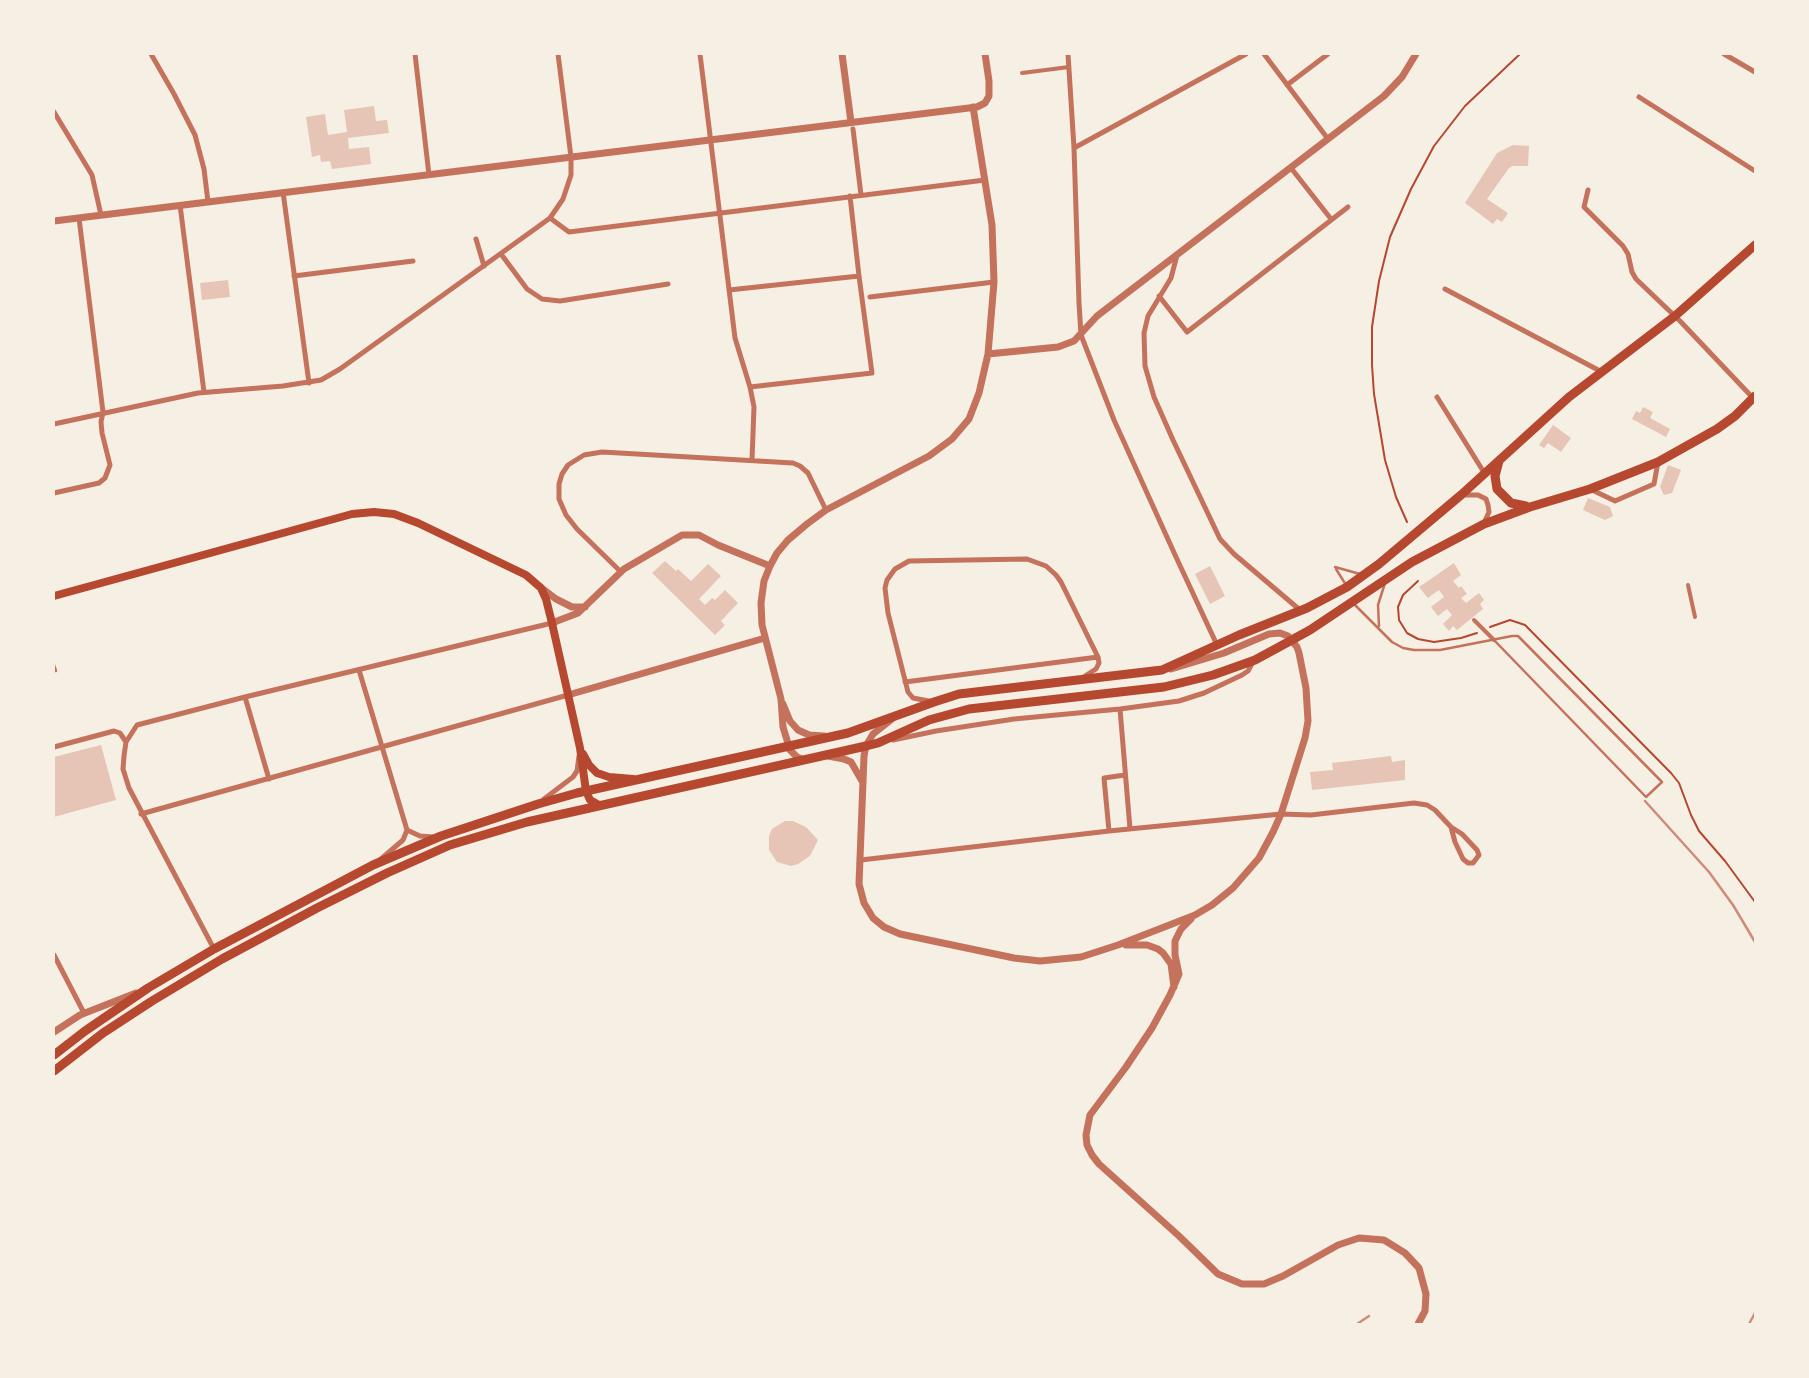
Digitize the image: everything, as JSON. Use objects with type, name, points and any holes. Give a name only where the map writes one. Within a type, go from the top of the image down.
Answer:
[{"type":"main road","points":[[54,1055],[85,1031],[148,988],[214,949],[373,865],[440,836],[538,804],[586,791],[837,735],[934,702],[968,693],[1162,670],[1217,645],[1301,611],[1364,576],[1461,495],[1570,397],[1675,316],[1755,245]]},
{"type":"main road","points":[[54,1071],[103,1033],[206,968],[317,908],[387,873],[450,845],[498,830],[599,805],[878,743],[929,720],[969,709],[1164,687],[1205,677],[1255,660],[1292,640],[1387,577],[1456,537],[1530,506],[1590,489],[1658,462],[1717,429],[1735,416],[1754,398]]},
{"type":"main road","points":[[1499,461],[1495,476],[1496,485],[1500,493],[1513,504],[1530,506]]},
{"type":"main road","points":[[54,596],[352,514],[374,512],[394,514],[418,523],[510,566],[529,576],[540,586],[546,599],[552,623],[580,748],[586,791],[589,798],[599,805]]},
{"type":"main road","points":[[580,748],[595,772],[609,776],[635,779]]},
{"type":"street","points":[[151,54],[195,135],[204,169],[208,202]]},
{"type":"street","points":[[415,54],[429,175]]},
{"type":"street","points":[[54,424],[103,412],[204,392],[309,383],[330,376],[501,254],[550,218],[566,194],[571,175],[571,157],[558,54]]},
{"type":"street","points":[[700,54],[736,344],[750,387],[754,413],[752,460]]},
{"type":"street","points":[[842,54],[861,195]]},
{"type":"street","points":[[54,221],[711,140],[852,126],[973,107],[985,103],[989,96],[985,54]]},
{"type":"street","points":[[1068,54],[1074,148],[1081,335],[1118,428],[1217,645]]},
{"type":"street","points":[[1074,148],[1246,54]]},
{"type":"street","points":[[1264,54],[1328,139]]},
{"type":"street","points":[[1287,85],[1328,54]]},
{"type":"street","points":[[988,354],[1058,347],[1071,343],[1081,335],[1097,316],[1391,90],[1402,77],[1416,54]]},
{"type":"street","points":[[1724,54],[1755,72]]},
{"type":"street","points":[[1022,73],[1069,67]]},
{"type":"street","points":[[1639,97],[1755,171]]},
{"type":"street","points":[[837,735],[813,735],[801,732],[792,724],[781,700],[765,638],[761,603],[764,581],[770,566],[788,540],[826,510],[929,456],[952,439],[964,427],[974,407],[988,354],[994,282],[992,225],[973,107]]},
{"type":"street","points":[[54,112],[92,175],[100,215]]},
{"type":"street","points":[[1291,168],[1331,219]]},
{"type":"street","points":[[550,218],[570,232],[985,180]]},
{"type":"street","points":[[1588,190],[1584,207],[1623,246],[1628,254],[1636,280],[1675,316],[1754,398]]},
{"type":"street","points":[[283,192],[309,383]]},
{"type":"street","points":[[750,387],[872,373],[850,196]]},
{"type":"street","points":[[180,205],[204,392]]},
{"type":"street","points":[[1159,296],[1187,332],[1348,207]]},
{"type":"street","points":[[54,493],[96,484],[105,478],[110,463],[102,433],[101,422],[103,412],[79,218]]},
{"type":"street","points":[[476,240],[484,266]]},
{"type":"street","points":[[501,254],[527,289],[542,299],[560,301],[668,284]]},
{"type":"street","points":[[1177,255],[1171,278],[1159,296],[1146,322],[1143,338],[1144,356],[1154,397],[1222,542],[1301,611]]},
{"type":"street","points":[[294,276],[413,261]]},
{"type":"street","points":[[729,290],[859,276]]},
{"type":"street","points":[[870,297],[994,282]]},
{"type":"street","points":[[1445,289],[1603,372]]},
{"type":"street","points":[[1437,397],[1484,474]]},
{"type":"street","points":[[621,572],[577,529],[563,510],[558,494],[562,474],[568,464],[580,457],[595,452],[784,462],[800,466],[811,478],[826,510]]},
{"type":"street","points":[[1590,489],[1615,501],[1654,484],[1658,462]]},
{"type":"street","points":[[1461,495],[1475,494],[1486,500],[1489,512],[1484,524]]},
{"type":"street","points":[[214,949],[141,814],[125,776],[123,763],[126,742],[139,724],[552,623],[575,615],[621,572],[682,535],[699,535],[718,545],[770,566]]},
{"type":"street","points":[[934,702],[911,696],[908,692],[888,612],[885,588],[888,577],[895,569],[913,560],[1027,559],[1040,563],[1052,571],[1061,582],[1098,657],[1099,663],[1094,671],[1078,680]]},
{"type":"street","points":[[1688,585],[1695,617]]},
{"type":"street","points":[[540,586],[572,607],[585,607]]},
{"type":"street","points":[[1474,620],[1494,640]]},
{"type":"street","points":[[1162,670],[1224,653],[1273,633],[1285,634],[1292,640],[1301,659],[1306,688],[1308,721],[1305,738],[1281,814],[1263,852],[1244,877],[1226,894],[1195,916],[1183,927],[1175,940],[1175,955],[1179,974],[1174,988],[1152,1028],[1090,1115],[1086,1140],[1089,1149],[1096,1160],[1218,1274],[1242,1284],[1264,1284],[1283,1276],[1338,1245],[1359,1238],[1384,1240],[1405,1253],[1419,1268],[1426,1294],[1425,1311],[1418,1324]]},
{"type":"street","points":[[141,814],[568,696],[765,638]]},
{"type":"street","points":[[905,682],[1098,657]]},
{"type":"street","points":[[878,743],[936,731],[1005,721],[1179,701],[1204,693],[1244,674],[1255,660]]},
{"type":"street","points":[[359,670],[407,830],[403,840],[373,865]]},
{"type":"street","points":[[244,697],[269,779]]},
{"type":"street","points":[[781,700],[783,727],[789,747],[794,755],[804,760]]},
{"type":"street","points":[[1120,709],[1130,829]]},
{"type":"street","points":[[901,714],[875,732],[866,746],[860,889],[866,908],[878,923],[900,934],[1014,958],[1033,960],[1081,957],[1195,916]]},
{"type":"street","points":[[54,747],[114,731],[120,733],[126,742]]},
{"type":"street","points":[[538,804],[574,777],[577,770],[580,748]]},
{"type":"street","points":[[824,755],[851,762],[864,783]]},
{"type":"street","points":[[1109,831],[1104,778],[1125,775]]},
{"type":"street","points":[[861,860],[1109,831],[1281,814],[1311,815],[1418,803],[1427,805],[1438,812],[1451,827],[1462,834],[1477,850],[1479,855],[1473,863],[1468,863],[1462,858],[1454,842],[1451,827]]},
{"type":"street","points":[[407,830],[420,836],[440,836]]},
{"type":"street","points":[[1118,945],[1147,945],[1158,948],[1169,960],[1172,968],[1174,988]]},
{"type":"street","points":[[54,955],[84,1013]]},
{"type":"street","points":[[54,1032],[70,1020],[84,1013],[148,988]]},
{"type":"lane","points":[[1347,587],[1335,568],[1364,576]]},
{"type":"lane","points":[[1379,628],[1378,606],[1387,577]]},
{"type":"lane","points":[[1352,601],[1394,643],[1403,648],[1420,651],[1449,648],[1513,635],[1521,638],[1662,782],[1646,797],[1494,640]]},
{"type":"lane","points":[[54,665],[56,671]]},
{"type":"path","points":[[1407,522],[1396,497],[1385,460],[1374,394],[1372,326],[1379,281],[1390,237],[1411,189],[1434,146],[1465,106],[1520,54]]},
{"type":"path","points":[[1418,581],[1403,595],[1398,607],[1399,620],[1407,633],[1418,639],[1434,642],[1461,638],[1510,620],[1521,622],[1676,778],[1690,815],[1699,831],[1755,902]]},
{"type":"building","points":[[374,106],[376,121],[387,120],[389,133],[348,138],[349,149],[369,147],[371,164],[332,169],[330,161],[321,162],[320,155],[312,157],[306,117],[325,114],[328,135],[347,132],[344,110]]},
{"type":"building","points":[[1513,145],[1529,146],[1528,166],[1513,166],[1509,168],[1487,199],[1508,213],[1502,222],[1497,219],[1493,224],[1465,203],[1497,153]]},
{"type":"building","points":[[228,280],[230,297],[202,300],[200,283]]},
{"type":"building","points":[[1643,407],[1653,412],[1650,418],[1670,429],[1666,437],[1632,419],[1636,411],[1640,413]]},
{"type":"building","points":[[1553,425],[1571,438],[1561,452],[1548,443],[1544,448],[1539,445]]},
{"type":"building","points":[[1668,465],[1681,470],[1672,493],[1664,495],[1660,487]]},
{"type":"building","points":[[1588,498],[1610,507],[1613,516],[1605,520],[1583,510]]},
{"type":"building","points":[[665,561],[676,571],[678,569],[691,581],[708,564],[721,576],[699,599],[705,605],[712,598],[715,600],[725,590],[738,603],[721,621],[725,625],[715,635],[652,573]]},
{"type":"building","points":[[1454,563],[1461,575],[1453,581],[1459,588],[1461,586],[1467,594],[1461,598],[1466,603],[1479,593],[1484,600],[1480,604],[1483,609],[1457,630],[1453,626],[1449,631],[1443,624],[1452,615],[1447,609],[1438,616],[1431,607],[1444,597],[1439,590],[1428,598],[1419,587]]},
{"type":"building","points":[[1210,566],[1225,596],[1210,604],[1195,574]]},
{"type":"building","points":[[101,745],[116,800],[54,817],[54,757]]},
{"type":"building","points":[[1391,756],[1392,762],[1405,760],[1405,780],[1312,790],[1310,772],[1333,770],[1332,763]]},
{"type":"building","points":[[785,821],[793,821],[806,827],[818,840],[810,856],[791,866],[777,862],[769,850],[769,836],[772,829]]},
{"type":"railway","points":[[1645,801],[1709,872],[1733,905],[1755,942]]},
{"type":"railway","points":[[1749,1324],[1755,1313]]},
{"type":"railway","points":[[1357,1324],[1369,1316]]}]
